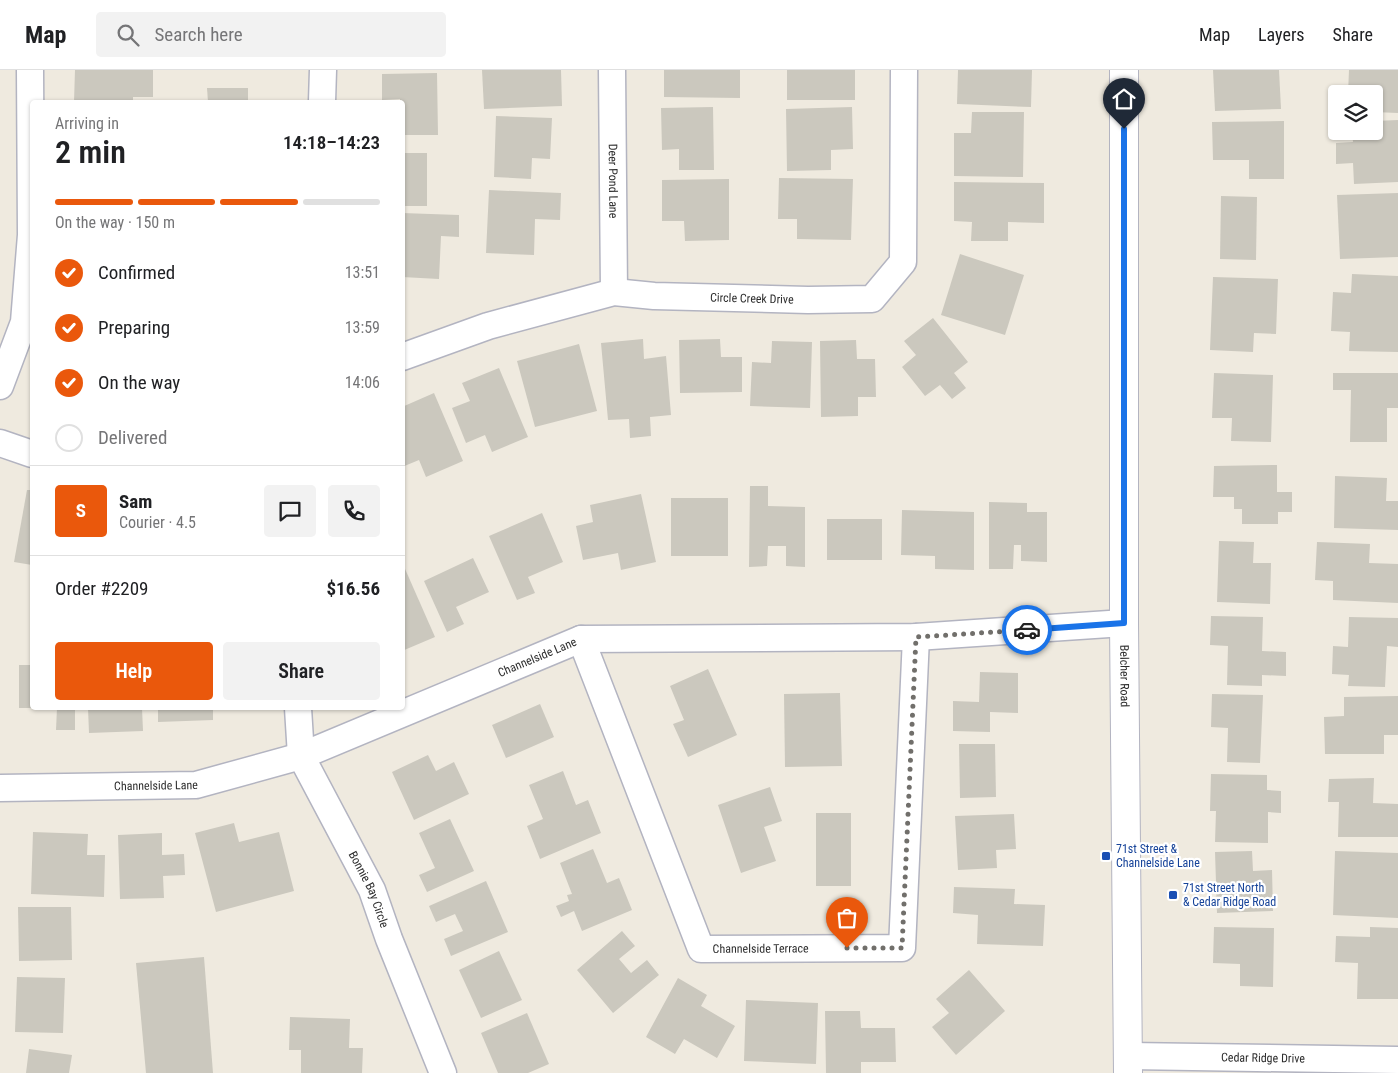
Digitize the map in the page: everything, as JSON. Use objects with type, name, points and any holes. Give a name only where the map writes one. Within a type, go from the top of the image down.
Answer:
[{"type":"main road","name":"Belcher Road","points":[[1124,70],[1124,623],[1129,1065]]},
{"type":"street","points":[[30,70],[30,100]]},
{"type":"street","points":[[322,100],[323,70]]},
{"type":"street","name":"Deer Pond Lane","points":[[612,70],[614,292]]},
{"type":"street","name":"Circle Creek Drive","points":[[405,356],[488,326],[614,292],[654,296],[750,299],[872,299],[903,262],[904,70]]},
{"type":"street","points":[[0,386],[24,322],[30,247]]},
{"type":"street","points":[[0,443],[30,453]]},
{"type":"street","name":"Channelside Lane","points":[[0,788],[196,786],[301,756],[581,639],[916,637],[1124,623]]},
{"type":"street","name":"Channelside Terrace","points":[[581,639],[701,949],[902,948],[916,637]]},
{"type":"street","name":"Bonnie Bay Circle","points":[[298,710],[301,756],[372,890],[389,939],[443,1073]]},
{"type":"street","name":"Cedar Ridge Drive","points":[[1129,1065],[1398,1060]]},
{"type":"building","points":[[75,70],[153,70],[153,97],[133,97],[133,100],[74,100]]},
{"type":"building","points":[[482,70],[561,70],[562,106],[484,109]]},
{"type":"building","points":[[664,70],[740,70],[740,98],[664,97]]},
{"type":"building","points":[[787,70],[855,70],[855,100],[787,100]]},
{"type":"building","points":[[958,70],[1032,70],[1031,107],[957,104]]},
{"type":"building","points":[[1213,70],[1279,70],[1281,109],[1215,111]]},
{"type":"building","points":[[1349,70],[1398,70],[1398,113],[1383,112],[1383,85],[1348,85]]},
{"type":"building","points":[[437,73],[438,135],[405,135],[405,100],[382,100],[382,74]]},
{"type":"building","points":[[207,88],[248,88],[248,100],[208,100]]},
{"type":"building","points":[[713,107],[714,170],[679,170],[679,149],[662,150],[661,108]]},
{"type":"building","points":[[852,107],[853,149],[831,150],[831,170],[787,171],[786,109]]},
{"type":"building","points":[[972,112],[1024,112],[1023,177],[954,176],[954,133],[971,133]]},
{"type":"building","points":[[496,116],[552,118],[550,159],[532,158],[531,179],[494,177]]},
{"type":"building","points":[[1398,120],[1398,182],[1354,184],[1353,163],[1336,164],[1336,143],[1353,142],[1353,140],[1383,140],[1383,121]]},
{"type":"building","points":[[1284,121],[1284,179],[1249,179],[1249,160],[1213,160],[1212,122]]},
{"type":"building","points":[[405,153],[427,153],[427,206],[405,206]]},
{"type":"building","points":[[779,178],[853,179],[851,240],[797,239],[797,219],[778,219]]},
{"type":"building","points":[[729,179],[729,240],[685,241],[684,221],[662,221],[662,180]]},
{"type":"building","points":[[954,182],[1044,183],[1044,223],[1008,222],[1008,241],[971,241],[972,222],[954,221]]},
{"type":"building","points":[[489,190],[561,193],[560,220],[535,219],[534,255],[486,253]]},
{"type":"building","points":[[1398,193],[1398,257],[1340,259],[1337,195]]},
{"type":"building","points":[[1221,196],[1257,197],[1256,260],[1220,259]]},
{"type":"building","points":[[405,213],[459,215],[459,237],[441,236],[439,279],[405,277]]},
{"type":"building","points":[[960,254],[1024,275],[1005,335],[941,315]]},
{"type":"building","points":[[1352,274],[1398,276],[1398,352],[1349,351],[1350,332],[1331,331],[1333,292],[1351,293]]},
{"type":"building","points":[[1213,277],[1278,279],[1276,334],[1254,333],[1253,352],[1210,350]]},
{"type":"building","points":[[933,318],[968,362],[954,373],[966,388],[952,399],[940,385],[925,396],[902,367],[916,355],[904,341]]},
{"type":"building","points":[[643,339],[644,359],[666,356],[671,415],[650,417],[651,436],[630,438],[629,419],[608,420],[601,343]]},
{"type":"building","points":[[720,339],[721,357],[742,357],[742,392],[680,393],[679,340]]},
{"type":"building","points":[[856,340],[857,359],[875,359],[876,397],[858,397],[858,416],[821,417],[820,341]]},
{"type":"building","points":[[772,341],[812,342],[810,408],[750,406],[752,362],[771,363]]},
{"type":"building","points":[[579,344],[597,411],[535,427],[517,361]]},
{"type":"building","points":[[499,368],[528,437],[492,452],[485,435],[466,443],[452,408],[470,401],[462,383]]},
{"type":"building","points":[[1214,373],[1273,375],[1271,442],[1231,441],[1232,418],[1212,418]]},
{"type":"building","points":[[1333,373],[1398,373],[1398,408],[1387,408],[1387,442],[1350,442],[1351,390],[1333,390]]},
{"type":"building","points":[[434,393],[463,461],[426,477],[419,460],[405,466],[405,406]]},
{"type":"building","points":[[1277,465],[1277,492],[1292,492],[1292,512],[1278,512],[1278,524],[1242,524],[1242,509],[1234,509],[1234,497],[1213,497],[1214,466]]},
{"type":"building","points":[[1335,476],[1387,478],[1386,501],[1398,501],[1398,530],[1334,528]]},
{"type":"building","points":[[750,486],[768,486],[768,506],[805,507],[805,567],[786,566],[786,546],[768,546],[767,566],[749,567]]},
{"type":"building","points":[[27,490],[30,490],[30,565],[14,562]]},
{"type":"building","points":[[641,494],[656,562],[621,570],[618,553],[583,560],[576,526],[593,522],[590,505]]},
{"type":"building","points":[[671,498],[728,498],[728,556],[671,556]]},
{"type":"building","points":[[989,502],[1027,503],[1027,512],[1047,512],[1047,562],[1021,561],[1021,545],[1014,545],[1013,569],[989,569]]},
{"type":"building","points":[[902,510],[974,512],[974,570],[935,569],[935,556],[901,555]]},
{"type":"building","points":[[542,513],[563,562],[528,577],[535,593],[517,600],[489,536]]},
{"type":"building","points":[[827,519],[882,519],[882,560],[827,560]]},
{"type":"building","points":[[1219,541],[1254,542],[1253,563],[1271,563],[1270,604],[1217,602]]},
{"type":"building","points":[[1317,542],[1370,544],[1369,563],[1398,564],[1398,603],[1333,600],[1333,581],[1315,580]]},
{"type":"building","points":[[473,558],[489,592],[456,607],[464,624],[447,632],[424,581]]},
{"type":"building","points":[[405,569],[435,637],[405,650]]},
{"type":"building","points":[[1211,616],[1263,617],[1262,651],[1286,652],[1286,676],[1262,675],[1262,686],[1227,685],[1228,646],[1210,645]]},
{"type":"building","points":[[1349,617],[1398,618],[1398,647],[1387,646],[1385,687],[1348,686],[1349,675],[1332,674],[1333,646],[1348,647]]},
{"type":"building","points":[[19,665],[30,665],[30,708],[19,708]]},
{"type":"building","points":[[708,669],[737,735],[688,757],[673,724],[684,720],[670,686]]},
{"type":"building","points":[[980,672],[1018,673],[1018,713],[990,712],[990,732],[953,731],[953,701],[979,702]]},
{"type":"building","points":[[840,693],[842,766],[785,767],[784,694]]},
{"type":"building","points":[[1212,694],[1263,695],[1260,763],[1227,762],[1228,728],[1211,727]]},
{"type":"building","points":[[1398,696],[1398,735],[1384,735],[1384,754],[1325,754],[1324,717],[1344,716],[1344,697]]},
{"type":"building","points":[[540,704],[554,737],[506,758],[492,725]]},
{"type":"building","points":[[57,710],[75,710],[75,730],[56,730]]},
{"type":"building","points":[[88,710],[142,710],[143,731],[89,733]]},
{"type":"building","points":[[158,710],[213,710],[213,720],[158,722]]},
{"type":"building","points":[[959,744],[995,744],[996,797],[960,798]]},
{"type":"building","points":[[428,755],[436,771],[454,762],[469,794],[414,820],[392,772]]},
{"type":"building","points":[[563,771],[576,805],[588,800],[601,833],[540,859],[527,826],[543,819],[529,785]]},
{"type":"building","points":[[1211,774],[1267,775],[1267,790],[1281,791],[1281,813],[1268,812],[1268,843],[1215,842],[1216,811],[1210,811]]},
{"type":"building","points":[[1374,778],[1373,803],[1398,804],[1398,837],[1338,837],[1339,802],[1328,802],[1329,779]]},
{"type":"building","points":[[770,787],[782,821],[764,827],[776,861],[741,873],[718,805]]},
{"type":"building","points":[[816,813],[851,813],[851,886],[816,886]]},
{"type":"building","points":[[1014,814],[1016,849],[996,850],[997,868],[958,870],[955,816]]},
{"type":"building","points":[[450,819],[474,871],[427,892],[419,875],[435,868],[419,833]]},
{"type":"building","points":[[234,823],[239,842],[279,832],[294,891],[216,912],[195,833]]},
{"type":"building","points":[[33,832],[88,834],[87,855],[105,855],[104,897],[31,894]]},
{"type":"building","points":[[162,833],[162,855],[184,854],[185,875],[163,876],[164,898],[120,899],[118,835]]},
{"type":"building","points":[[593,849],[607,883],[619,878],[632,910],[582,931],[574,911],[561,917],[556,906],[569,901],[567,895],[572,894],[560,863]]},
{"type":"building","points":[[1252,851],[1253,871],[1272,870],[1273,911],[1217,913],[1215,852]]},
{"type":"building","points":[[1335,851],[1398,853],[1398,918],[1333,915]]},
{"type":"building","points":[[486,881],[508,932],[451,956],[444,939],[463,931],[455,914],[436,922],[429,906]]},
{"type":"building","points":[[954,887],[1015,889],[1014,904],[1045,905],[1043,946],[977,944],[978,915],[953,913]]},
{"type":"building","points":[[18,907],[71,907],[72,960],[19,961]]},
{"type":"building","points":[[1214,927],[1274,928],[1273,987],[1240,986],[1240,964],[1213,963]]},
{"type":"building","points":[[1370,927],[1398,928],[1398,999],[1357,999],[1358,963],[1335,962],[1336,936],[1370,937]]},
{"type":"building","points":[[622,931],[635,946],[619,959],[631,973],[647,960],[659,975],[613,1013],[577,970]]},
{"type":"building","points":[[499,951],[522,1000],[481,1018],[459,970]]},
{"type":"building","points":[[204,957],[213,1073],[146,1073],[136,963]]},
{"type":"building","points":[[969,970],[1005,1011],[956,1055],[932,1027],[949,1013],[936,999]]},
{"type":"building","points":[[17,977],[65,978],[63,1033],[15,1032]]},
{"type":"building","points":[[678,978],[707,995],[701,1006],[735,1026],[717,1058],[684,1039],[675,1054],[646,1037]]},
{"type":"building","points":[[746,1000],[818,1003],[816,1064],[744,1061]]},
{"type":"building","points":[[825,1011],[860,1011],[861,1028],[895,1028],[896,1062],[861,1062],[861,1073],[826,1073]]},
{"type":"building","points":[[527,1013],[549,1064],[528,1073],[498,1073],[481,1033]]},
{"type":"building","points":[[290,1017],[350,1019],[349,1048],[363,1048],[362,1073],[301,1073],[301,1050],[289,1050]]},
{"type":"building","points":[[29,1049],[72,1055],[69,1073],[26,1073]]},
{"type":"way so far","points":[[847,948],[902,948],[916,637],[1027,630]]},
{"type":"place","name":"71st Street & Channelside Lane","points":[[1106,856]]},
{"type":"place","name":"71st Street North & Cedar Ridge Road","points":[[1173,895]]},
{"type":"route","points":[[1027,630],[1124,623],[1124,129]]}]
